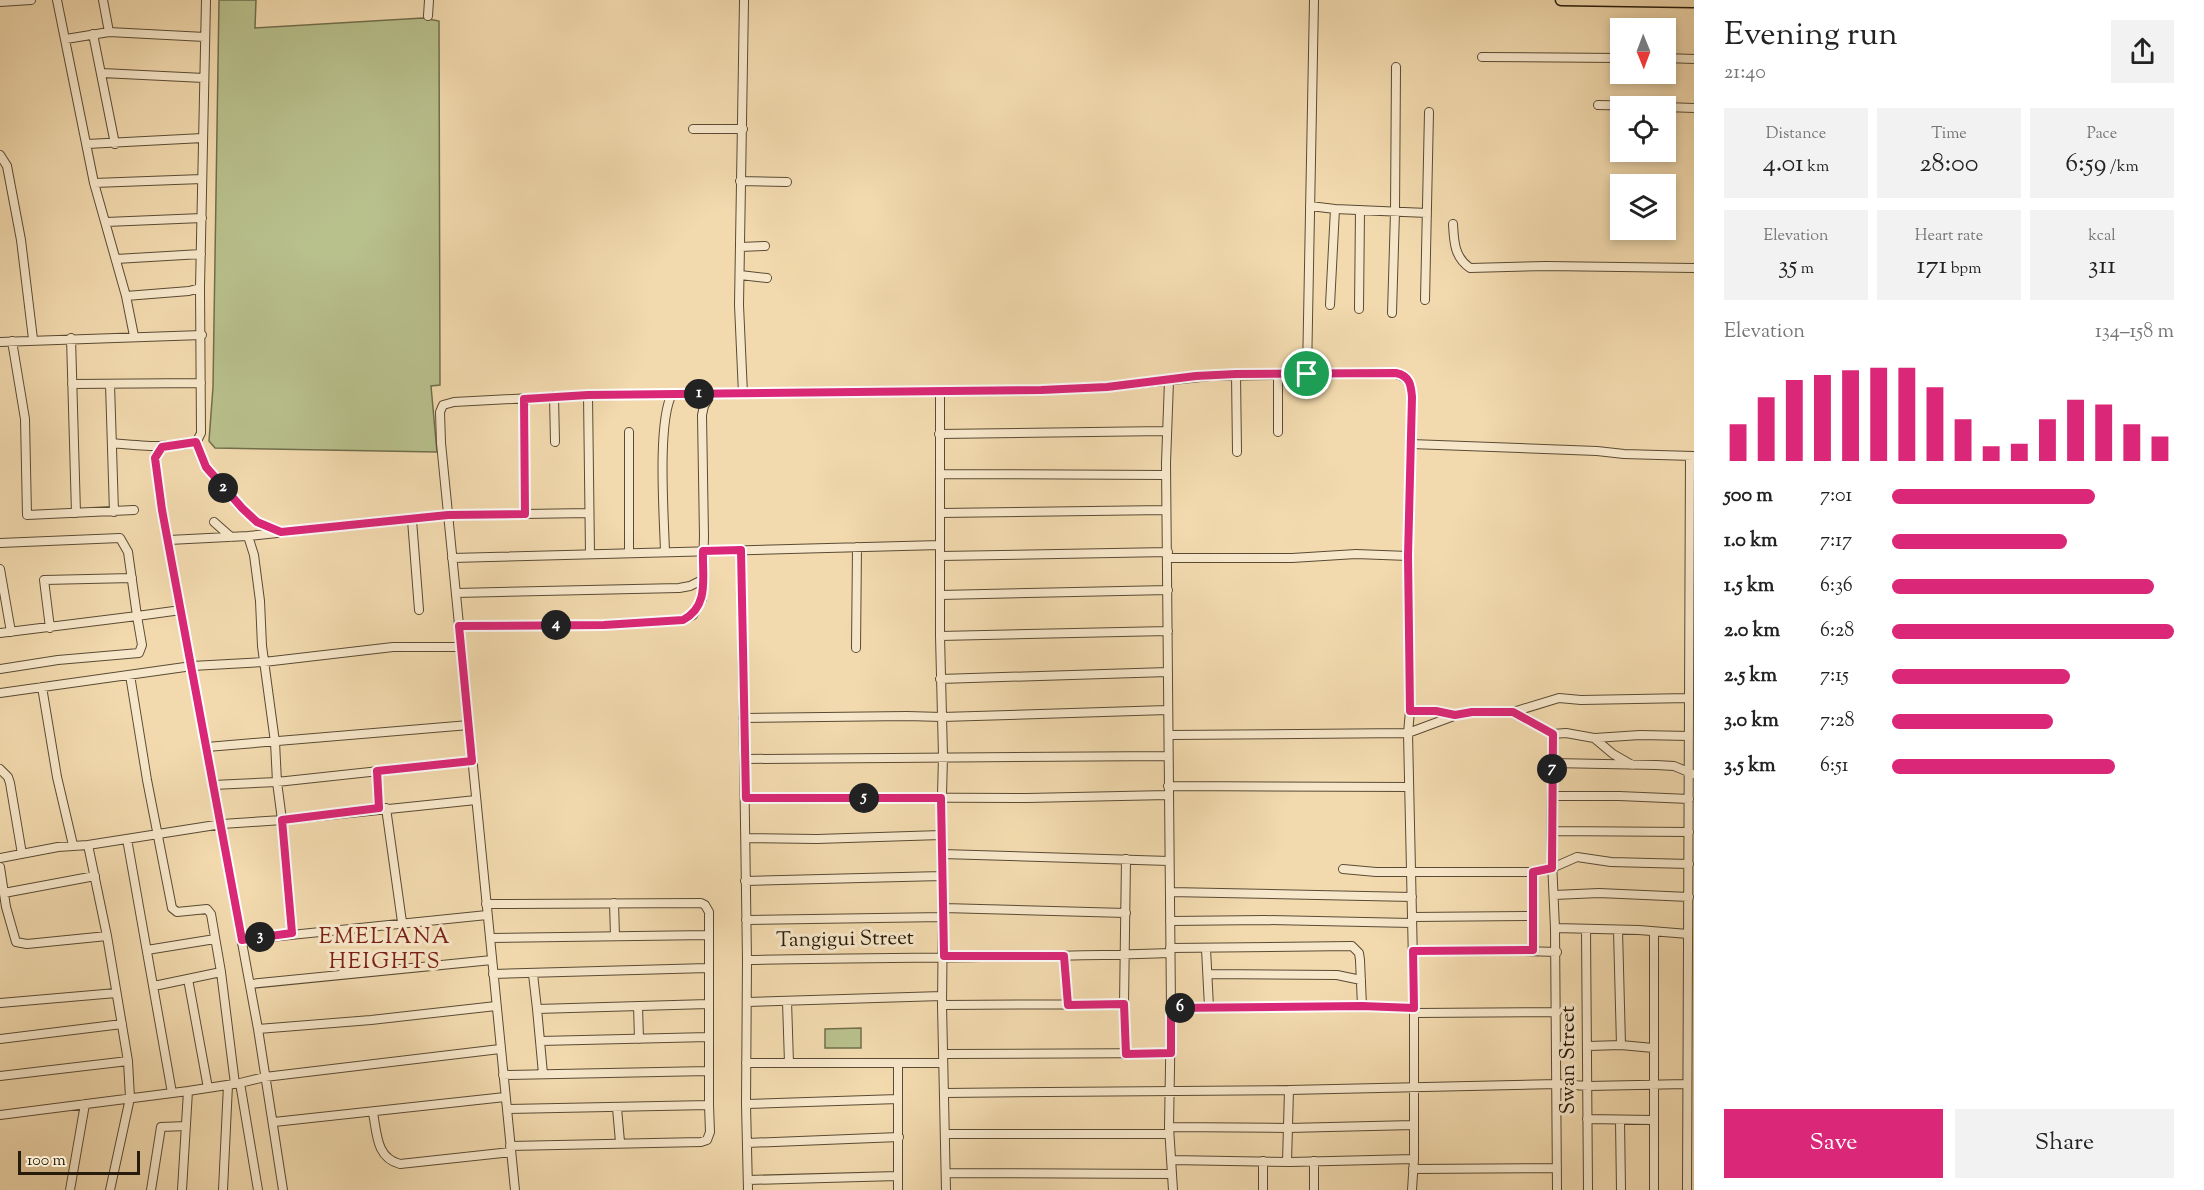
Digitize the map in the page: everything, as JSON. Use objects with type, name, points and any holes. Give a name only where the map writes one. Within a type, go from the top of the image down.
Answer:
[{"type":"main road","points":[[1564,0],[1694,2]]},
{"type":"street","points":[[0,2],[31,0]]},
{"type":"street","points":[[57,0],[94,183],[126,296],[134,336]]},
{"type":"street","points":[[102,0],[109,32]]},
{"type":"street","points":[[196,442],[201,433],[200,288],[206,0]]},
{"type":"street","points":[[428,16],[429,0]]},
{"type":"street","points":[[743,394],[739,305],[744,0]]},
{"type":"street","points":[[1307,374],[1314,0]]},
{"type":"street","points":[[66,39],[109,32],[205,37]]},
{"type":"street","points":[[93,34],[115,144]]},
{"type":"street","points":[[1482,57],[1610,58]]},
{"type":"street","points":[[1676,58],[1694,59]]},
{"type":"street","points":[[1392,313],[1396,67]]},
{"type":"street","points":[[102,73],[204,78]]},
{"type":"street","points":[[1598,105],[1610,105]]},
{"type":"street","points":[[1676,107],[1694,108]]},
{"type":"street","points":[[1425,300],[1429,112]]},
{"type":"street","points":[[693,129],[743,129]]},
{"type":"street","points":[[87,144],[203,138]]},
{"type":"street","points":[[0,155],[7,166],[21,240],[33,339]]},
{"type":"street","points":[[94,183],[202,179]]},
{"type":"street","points":[[740,181],[787,182]]},
{"type":"street","points":[[1310,206],[1427,213]]},
{"type":"street","points":[[1330,305],[1335,209]]},
{"type":"street","points":[[1359,309],[1360,210]]},
{"type":"street","points":[[106,222],[202,218]]},
{"type":"street","points":[[1453,224],[1455,250],[1470,268],[1546,266],[1694,268]]},
{"type":"street","points":[[740,247],[765,246]]},
{"type":"street","points":[[116,259],[201,254]]},
{"type":"street","points":[[740,275],[767,278]]},
{"type":"street","points":[[126,296],[189,291],[200,288]]},
{"type":"street","points":[[0,342],[33,339],[202,335]]},
{"type":"street","points":[[71,338],[76,513]]},
{"type":"street","points":[[12,341],[25,419],[27,515],[134,510]]},
{"type":"street","points":[[1236,374],[1237,452]]},
{"type":"street","points":[[515,1190],[452,558],[440,408],[447,402],[554,396],[1073,389],[1236,374],[1402,375],[1410,383],[1412,389],[1408,556],[1410,711],[1408,733],[1414,1011],[1412,1190]]},
{"type":"street","points":[[1278,374],[1278,432]]},
{"type":"street","points":[[1169,381],[1166,431],[1171,1008],[1169,1130],[1173,1190]]},
{"type":"street","points":[[72,384],[201,383]]},
{"type":"street","points":[[110,384],[114,512]]},
{"type":"street","points":[[940,391],[940,679],[943,756],[941,835],[944,908],[942,1001],[946,1190]]},
{"type":"street","points":[[665,552],[666,410],[672,394]]},
{"type":"street","points":[[459,626],[604,625],[683,620],[693,615],[702,599],[702,415],[711,394]]},
{"type":"street","points":[[588,395],[590,554]]},
{"type":"street","points":[[554,396],[555,442]]},
{"type":"street","points":[[524,399],[525,514]]},
{"type":"street","points":[[939,434],[1166,431]]},
{"type":"street","points":[[629,432],[629,553]]},
{"type":"street","points":[[112,443],[162,447],[196,442]]},
{"type":"street","points":[[196,442],[206,467],[242,508],[257,522],[281,532]]},
{"type":"street","points":[[1411,444],[1692,456],[1689,698],[1692,709],[1689,736],[1692,774],[1689,799],[1691,880],[1688,934],[1691,1037],[1687,1084],[1687,1190]]},
{"type":"street","points":[[162,447],[155,458],[162,510],[222,824],[274,1122],[283,1190]]},
{"type":"street","points":[[940,474],[1166,476]]},
{"type":"street","points":[[940,513],[1166,510]]},
{"type":"street","points":[[169,540],[248,536],[448,515],[589,513]]},
{"type":"street","points":[[412,520],[419,610]]},
{"type":"street","points":[[214,522],[231,537]]},
{"type":"street","points":[[248,536],[254,555],[260,601],[264,662],[292,933]]},
{"type":"street","points":[[0,543],[120,538],[128,552],[142,645],[139,653],[58,660],[0,669]]},
{"type":"street","points":[[452,558],[940,545]]},
{"type":"street","points":[[856,648],[858,547]]},
{"type":"street","points":[[741,550],[746,798],[748,1190]]},
{"type":"street","points":[[940,556],[1168,555],[1292,558],[1356,554],[1408,556]]},
{"type":"street","points":[[0,569],[11,632]]},
{"type":"street","points":[[50,628],[44,580],[132,578]]},
{"type":"street","points":[[456,593],[679,588],[702,580]]},
{"type":"street","points":[[940,595],[1168,590]]},
{"type":"street","points":[[0,633],[181,610]]},
{"type":"street","points":[[940,636],[1168,631]]},
{"type":"street","points":[[0,693],[192,666],[264,662],[393,647],[461,647]]},
{"type":"street","points":[[940,679],[1168,672]]},
{"type":"street","points":[[130,675],[147,780],[172,908],[177,912],[207,909],[211,914],[221,972],[234,1084],[258,1190]]},
{"type":"street","points":[[42,687],[57,777],[73,845]]},
{"type":"street","points":[[1169,735],[1408,733],[1455,715],[1472,712],[1513,712],[1559,698],[1581,700],[1689,698]]},
{"type":"street","points":[[743,718],[942,717],[1167,710]]},
{"type":"street","points":[[1410,711],[1436,711],[1455,715]]},
{"type":"street","points":[[1513,712],[1553,734],[1566,733],[1594,738],[1640,735],[1689,736]]},
{"type":"street","points":[[207,747],[469,725]]},
{"type":"street","points":[[1553,734],[1551,831],[1557,952],[1557,1190]]},
{"type":"street","points":[[1594,738],[1632,765]]},
{"type":"street","points":[[745,759],[1168,756]]},
{"type":"street","points":[[213,785],[277,782],[472,761]]},
{"type":"street","points":[[1552,763],[1592,762],[1674,766],[1692,774]]},
{"type":"street","points":[[0,769],[10,783],[22,854]]},
{"type":"street","points":[[377,771],[402,922]]},
{"type":"street","points":[[746,798],[941,798],[1168,790],[1409,787]]},
{"type":"street","points":[[1552,796],[1689,799]]},
{"type":"street","points":[[0,858],[222,824],[476,800]]},
{"type":"street","points":[[1551,831],[1689,832]]},
{"type":"street","points":[[746,838],[817,839],[941,835]]},
{"type":"street","points":[[127,839],[172,1093]]},
{"type":"street","points":[[88,845],[107,936],[128,1061],[130,1098],[110,1190]]},
{"type":"street","points":[[942,854],[1168,861]]},
{"type":"street","points":[[1343,869],[1410,872],[1533,872],[1552,868],[1577,857],[1611,862],[1689,864]]},
{"type":"street","points":[[1125,859],[1126,1054]]},
{"type":"street","points":[[0,867],[14,940],[19,944],[107,936]]},
{"type":"street","points":[[1533,872],[1533,950]]},
{"type":"street","points":[[4,893],[95,876]]},
{"type":"street","points":[[746,881],[942,876]]},
{"type":"street","points":[[1170,892],[1412,897]]},
{"type":"street","points":[[1554,895],[1599,893],[1689,897]]},
{"type":"street","points":[[614,903],[615,936]]},
{"type":"street","points":[[373,1113],[381,1150],[389,1161],[399,1164],[511,1149],[620,1142],[701,1142],[707,1140],[710,1132],[708,968],[710,935],[709,912],[705,905],[701,903],[486,904]]},
{"type":"street","points":[[944,908],[1126,913]]},
{"type":"street","points":[[242,940],[292,933],[487,915]]},
{"type":"street","points":[[1170,921],[1412,920],[1534,916]]},
{"type":"street","points":[[746,920],[944,917]]},
{"type":"street","points":[[1555,928],[1688,934]]},
{"type":"street","name":"Swan Street","points":[[1586,929],[1588,1190]]},
{"type":"street","points":[[1618,930],[1621,1045]]},
{"type":"street","points":[[1654,932],[1654,1190]]},
{"type":"street","points":[[490,938],[710,935]]},
{"type":"street","points":[[147,950],[215,939]]},
{"type":"street","name":"Tangigui Street","points":[[747,960],[1064,956],[1170,950],[1352,946],[1359,953],[1362,1006]]},
{"type":"street","points":[[1206,949],[1209,1007]]},
{"type":"street","points":[[1413,951],[1533,950],[1557,952]]},
{"type":"street","points":[[1064,956],[1068,1005]]},
{"type":"street","points":[[250,984],[492,960]]},
{"type":"street","points":[[493,974],[708,968]]},
{"type":"street","points":[[154,986],[221,972]]},
{"type":"street","points":[[533,974],[543,1074]]},
{"type":"street","points":[[1208,974],[1337,975],[1361,981]]},
{"type":"street","points":[[188,979],[208,1088]]},
{"type":"street","points":[[0,1003],[116,993]]},
{"type":"street","points":[[787,1001],[789,1063]]},
{"type":"street","points":[[747,1002],[942,1001],[1068,1005],[1124,1004]]},
{"type":"street","points":[[537,1009],[708,1004]]},
{"type":"street","points":[[258,1029],[370,1020],[496,1006]]},
{"type":"street","points":[[638,1006],[639,1039]]},
{"type":"street","points":[[1171,1008],[1362,1006],[1414,1011],[1557,1012]]},
{"type":"street","points":[[0,1039],[122,1024]]},
{"type":"street","points":[[540,1041],[709,1037]]},
{"type":"street","points":[[1588,1046],[1621,1045],[1653,1048]]},
{"type":"street","points":[[0,1115],[188,1091],[265,1077],[500,1049]]},
{"type":"street","points":[[943,1053],[1171,1053]]},
{"type":"street","points":[[0,1076],[128,1061]]},
{"type":"street","points":[[746,1063],[943,1063]]},
{"type":"street","points":[[898,1063],[898,1190]]},
{"type":"street","points":[[503,1075],[709,1071]]},
{"type":"street","points":[[223,1190],[234,1084]]},
{"type":"street","points":[[944,1093],[1687,1084]]},
{"type":"street","points":[[1287,1162],[1288,1090]]},
{"type":"street","points":[[183,1190],[188,1091]]},
{"type":"street","points":[[274,1122],[505,1097]]},
{"type":"street","points":[[746,1104],[898,1099]]},
{"type":"street","points":[[70,1190],[85,1104]]},
{"type":"street","points":[[507,1108],[708,1105]]},
{"type":"street","points":[[617,1108],[620,1142]]},
{"type":"street","points":[[1587,1119],[1653,1120]]},
{"type":"street","points":[[1620,1120],[1621,1190]]},
{"type":"street","points":[[946,1134],[1414,1125]]},
{"type":"street","points":[[151,1190],[161,1127],[186,1126]]},
{"type":"street","points":[[747,1143],[898,1137]]},
{"type":"street","points":[[1171,1160],[1287,1162],[1414,1159]]},
{"type":"street","points":[[1263,1161],[1263,1190]]},
{"type":"street","points":[[1314,1161],[1314,1190]]},
{"type":"street","points":[[1413,1169],[1557,1168]]},
{"type":"street","points":[[946,1173],[1172,1174]]},
{"type":"street","points":[[748,1180],[898,1176]]},
{"type":"green space","points":[[219,0],[256,0],[255,28],[423,18],[439,21],[440,385],[431,386],[437,452],[215,448],[209,441],[213,387]]},
{"type":"green space","points":[[861,1028],[861,1048],[825,1048],[825,1029]]},
{"type":"district","name":"EMELIANA HEIGHTS","points":[[385,950]]},
{"type":"route","points":[[1396,373],[1407,378],[1412,389],[1408,556],[1410,711],[1436,711],[1455,715],[1462,712],[1513,712],[1553,734],[1552,868],[1542,872],[1533,872],[1533,950],[1413,951],[1414,1008],[1362,1006],[1171,1008],[1171,1053],[1126,1054],[1124,1004],[1068,1005],[1064,956],[944,956],[941,798],[746,798],[741,550],[703,551],[702,599],[693,615],[683,620],[604,625],[459,626],[472,761],[377,771],[379,808],[282,820],[292,933],[242,940],[162,510],[155,458],[162,447],[196,442],[206,467],[223,488],[257,522],[281,532],[448,515],[525,514],[524,399],[588,395],[1073,389],[1169,381],[1196,376],[1307,374],[1396,373]]}]
